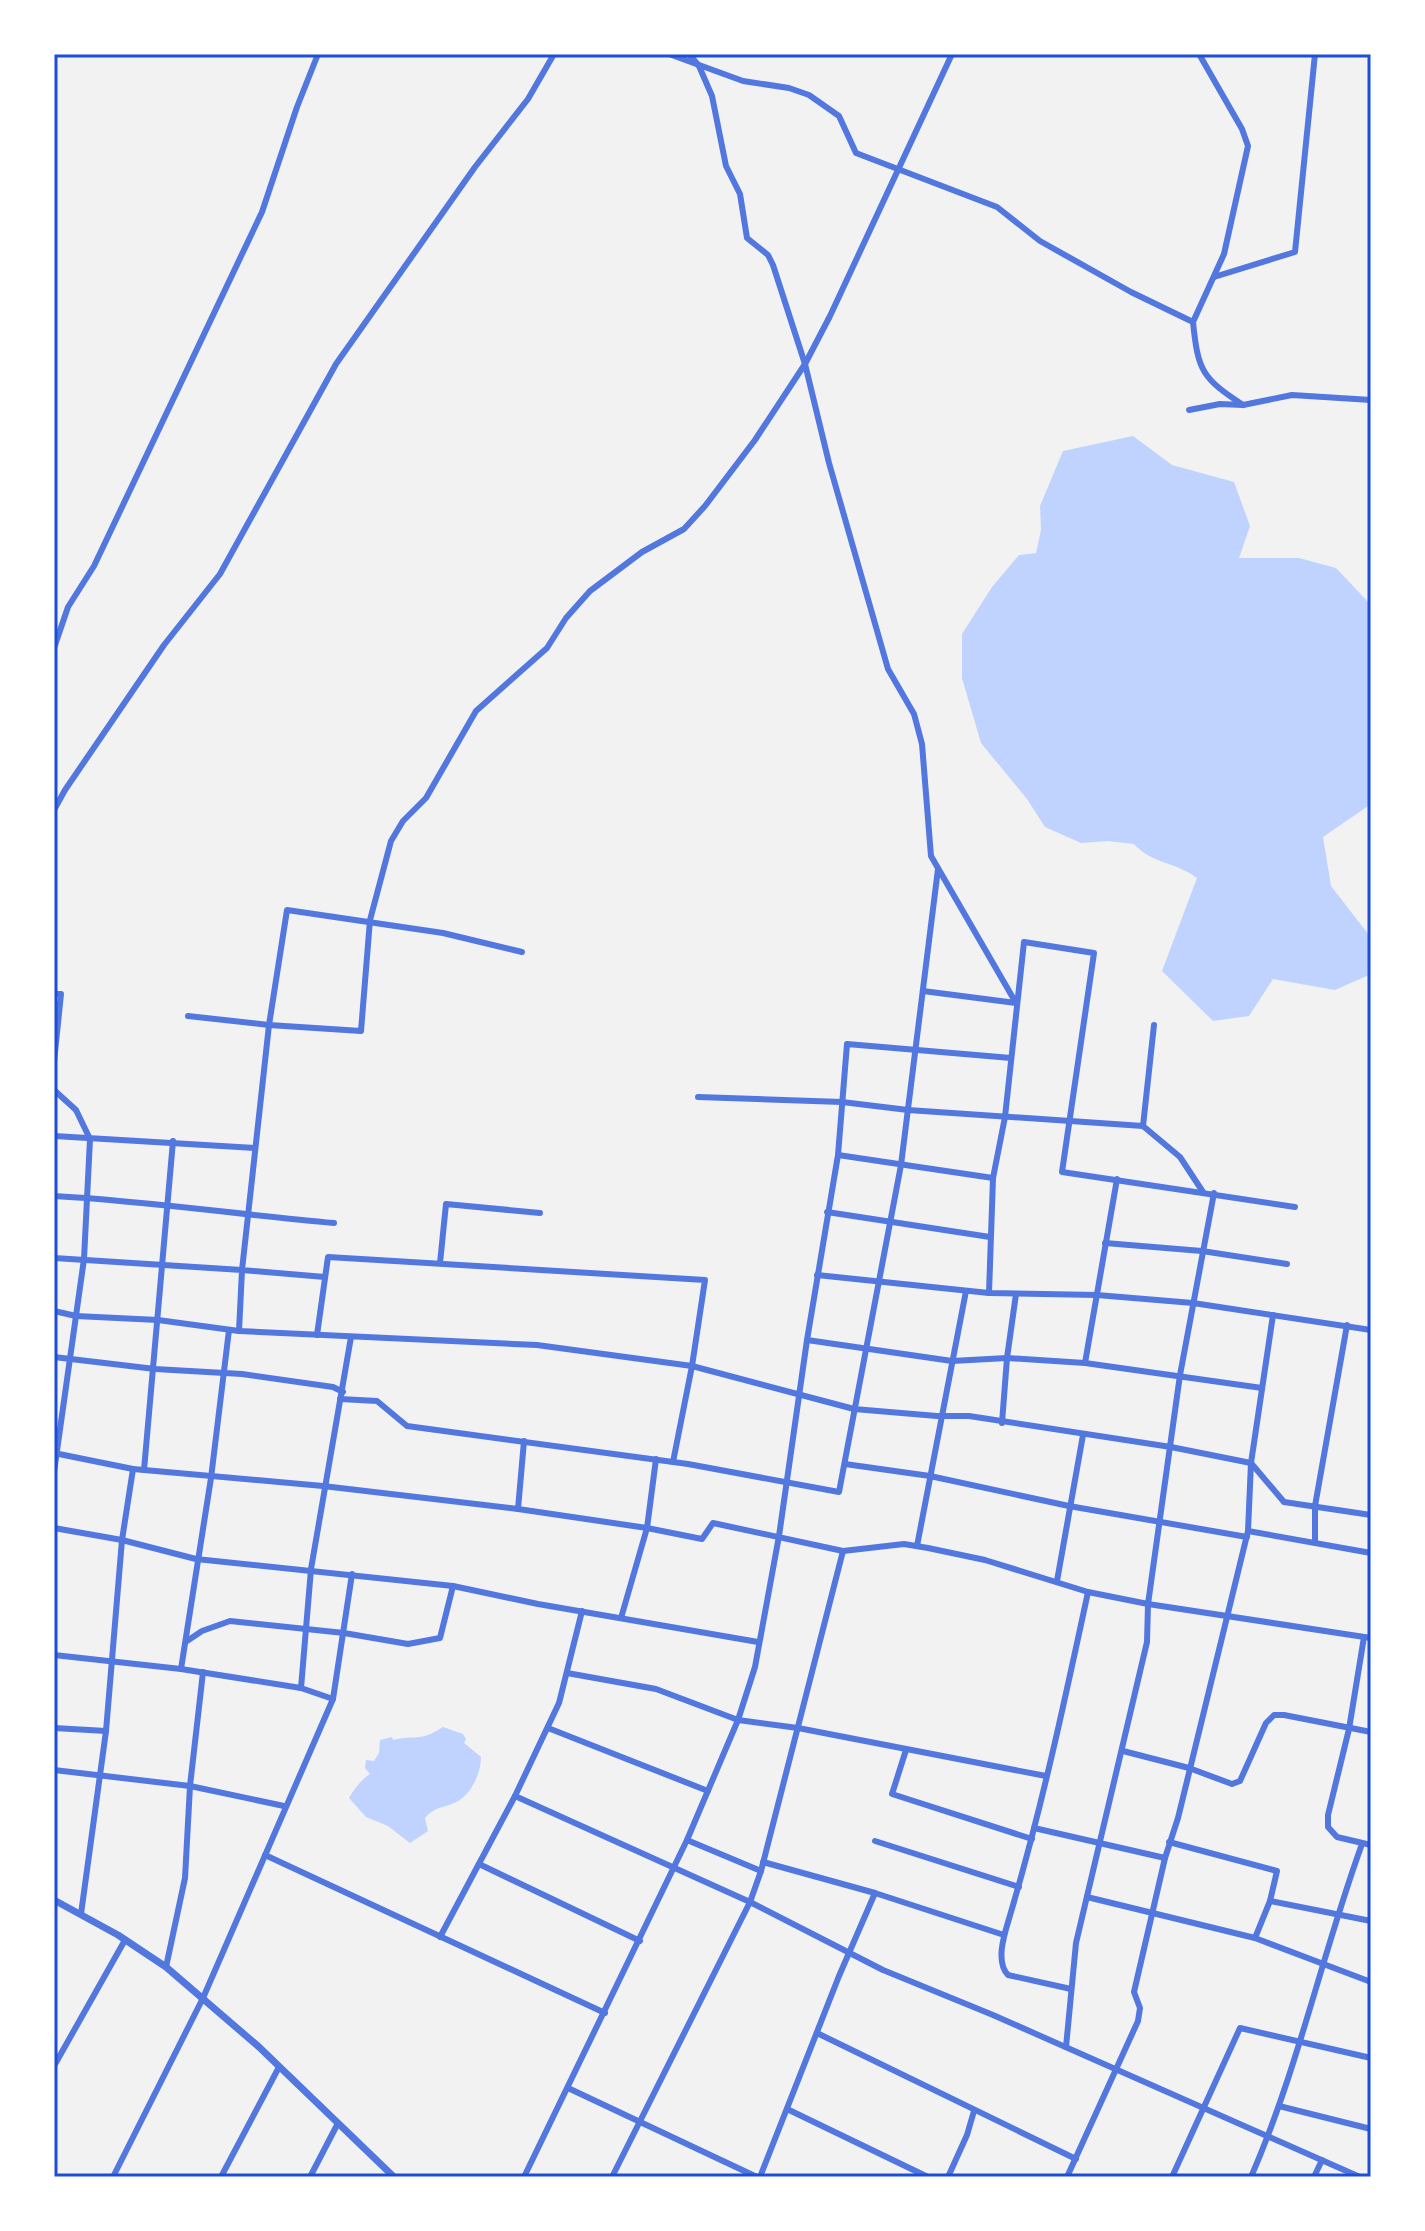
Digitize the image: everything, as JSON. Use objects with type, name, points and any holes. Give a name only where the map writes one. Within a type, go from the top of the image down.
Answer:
[{"type":"street","points":[[54,648],[68,607],[94,566],[262,212],[318,54]]},
{"type":"street","points":[[54,810],[148,668],[220,574],[336,364],[475,167],[528,99],[554,54]]},
{"type":"street","points":[[669,54],[743,81],[789,88],[809,95],[839,116],[856,153],[997,207],[1040,241],[1193,322]]},
{"type":"street","points":[[689,54],[699,66],[712,96],[726,166],[740,194],[747,238],[768,255],[773,265],[805,364],[829,463],[888,669],[914,714],[922,744],[931,856],[1016,1003]]},
{"type":"street","points":[[188,1016],[361,1031],[370,920],[391,841],[403,821],[426,798],[476,711],[547,648],[566,618],[590,591],[642,552],[684,529],[755,440],[805,364],[830,316],[952,54]]},
{"type":"street","points":[[1199,54],[1242,129],[1248,146],[1233,224],[1214,277],[1193,322],[1196,353],[1203,371],[1215,387],[1243,405]]},
{"type":"street","points":[[1214,277],[1295,252],[1315,54]]},
{"type":"street","points":[[1189,410],[1220,404],[1243,405],[1292,395],[1371,400]]},
{"type":"street","points":[[54,1357],[333,1387],[342,1395],[377,1401],[407,1426],[656,1459],[839,1492],[901,1165],[938,869]]},
{"type":"street","points":[[239,1331],[247,1216],[269,1025],[287,910],[443,933],[522,952]]},
{"type":"street","points":[[989,1293],[993,1178],[1005,1117],[1024,942],[1094,953],[1062,1172],[1295,1207]]},
{"type":"street","points":[[923,991],[1016,1003]]},
{"type":"street","points":[[54,994],[61,994],[54,1062]]},
{"type":"street","points":[[1143,1126],[1154,1025]]},
{"type":"street","points":[[524,2177],[687,1840],[738,1720],[755,1667],[779,1536],[838,1155],[847,1044],[1011,1058]]},
{"type":"street","points":[[54,1090],[76,1110],[90,1139],[84,1259],[54,1472]]},
{"type":"street","points":[[698,1097],[842,1102],[908,1110],[1143,1126],[1180,1157],[1203,1192]]},
{"type":"street","points":[[54,1136],[255,1148]]},
{"type":"street","points":[[144,1470],[173,1141]]},
{"type":"street","points":[[838,1155],[993,1178]]},
{"type":"street","points":[[1085,1363],[1117,1179]]},
{"type":"street","points":[[1066,2047],[1076,1943],[1147,1642],[1148,1604],[1180,1375],[1214,1193]]},
{"type":"street","points":[[54,1196],[334,1223]]},
{"type":"street","points":[[440,1263],[446,1204],[540,1213]]},
{"type":"street","points":[[827,1212],[990,1237]]},
{"type":"street","points":[[1105,1243],[1202,1251],[1287,1264]]},
{"type":"street","points":[[317,1335],[328,1257],[705,1280],[673,1462]]},
{"type":"street","points":[[54,1258],[325,1277]]},
{"type":"street","points":[[817,1275],[989,1293],[1097,1295],[1193,1303],[1371,1330]]},
{"type":"street","points":[[917,1546],[966,1291]]},
{"type":"street","points":[[1002,1423],[1016,1294]]},
{"type":"street","points":[[54,1311],[76,1316],[158,1320],[239,1331],[537,1345],[692,1366],[854,1409],[969,1416],[1171,1447],[1251,1463],[1284,1502],[1371,1515]]},
{"type":"street","points":[[1067,2177],[1138,2021],[1140,2008],[1134,1992],[1248,1534],[1251,1463],[1273,1315]]},
{"type":"street","points":[[1315,1543],[1315,1506],[1347,1325]]},
{"type":"street","points":[[181,1669],[211,1478],[229,1330]]},
{"type":"street","points":[[301,1688],[311,1569],[351,1337]]},
{"type":"street","points":[[807,1340],[952,1361],[1007,1358],[1085,1363],[1262,1388]]},
{"type":"street","points":[[1057,1581],[1083,1435]]},
{"type":"street","points":[[518,1509],[524,1441]]},
{"type":"street","points":[[56,1454],[133,1469],[323,1486],[518,1509],[702,1539],[713,1523],[843,1551],[904,1544],[985,1560],[1088,1592],[1368,1638],[1328,1815],[1328,1827],[1333,1835],[1371,1845]]},
{"type":"street","points":[[621,1618],[647,1528],[656,1459]]},
{"type":"street","points":[[845,1464],[930,1476],[1160,1522],[1371,1553]]},
{"type":"street","points":[[81,1914],[106,1731],[122,1540],[133,1469]]},
{"type":"street","points":[[54,1528],[122,1540],[196,1559],[453,1586],[758,1642]]},
{"type":"street","points":[[612,2177],[750,1902],[761,1871],[843,1551]]},
{"type":"street","points":[[113,2177],[203,1998],[333,1699],[352,1574]]},
{"type":"street","points":[[187,1641],[202,1631],[230,1621],[344,1633],[408,1644],[440,1638],[453,1586]]},
{"type":"street","points":[[1071,1989],[1008,1975],[1001,1964],[1004,1935],[1032,1839],[1088,1592]]},
{"type":"street","points":[[440,1937],[515,1796],[559,1703],[582,1611]]},
{"type":"street","points":[[54,1655],[203,1672],[301,1688],[333,1699]]},
{"type":"street","points":[[166,1967],[185,1878],[190,1786],[203,1672]]},
{"type":"street","points":[[567,1673],[656,1689],[738,1720],[798,1728],[1046,1776]]},
{"type":"street","points":[[1123,1751],[1189,1768],[1232,1784],[1240,1781],[1266,1723],[1274,1715],[1371,1732]]},
{"type":"street","points":[[54,1728],[106,1731]]},
{"type":"street","points":[[548,1728],[708,1791]]},
{"type":"street","points":[[906,1750],[892,1794],[1032,1839]]},
{"type":"street","points":[[54,1770],[190,1786],[284,1806]]},
{"type":"street","points":[[515,1796],[674,1866],[883,1970],[1360,2177]]},
{"type":"street","points":[[1034,1828],[1165,1858]]},
{"type":"street","points":[[687,1840],[761,1871]]},
{"type":"street","points":[[875,1841],[1019,1887]]},
{"type":"street","points":[[1169,1842],[1277,1871],[1270,1901],[1255,1938]]},
{"type":"street","points":[[1251,2177],[1279,2106],[1324,1964],[1336,1915],[1362,1844]]},
{"type":"street","points":[[265,1855],[605,2013]]},
{"type":"street","points":[[763,1862],[875,1893],[1004,1935]]},
{"type":"street","points":[[479,1864],[640,1941]]},
{"type":"street","points":[[568,2088],[759,2177],[875,1893]]},
{"type":"street","points":[[1087,1897],[1255,1938],[1371,1982]]},
{"type":"street","points":[[54,1900],[166,1967],[279,2067],[394,2177]]},
{"type":"street","points":[[1270,1901],[1371,1921]]},
{"type":"street","points":[[54,2066],[125,1940]]},
{"type":"street","points":[[1172,2177],[1240,2028],[1371,2058]]},
{"type":"street","points":[[817,2033],[1076,2159]]},
{"type":"street","points":[[221,2177],[279,2067]]},
{"type":"street","points":[[1279,2106],[1371,2129]]},
{"type":"street","points":[[787,2109],[928,2177]]},
{"type":"street","points":[[948,2177],[974,2111]]},
{"type":"street","points":[[310,2177],[337,2125]]},
{"type":"street","points":[[1314,2177],[1322,2160]]},
{"type":"water","points":[[1133,436],[1172,465],[1234,482],[1250,526],[1239,558],[1299,558],[1336,568],[1371,605],[1371,804],[1323,837],[1331,886],[1369,935],[1371,974],[1335,990],[1273,979],[1249,1016],[1213,1021],[1162,971],[1197,878],[1148,856],[1134,844],[1108,841],[1081,843],[1045,827],[1027,799],[981,743],[962,678],[962,634],[992,587],[1019,555],[1036,553],[1041,530],[1040,506],[1063,451]]},
{"type":"water","points":[[443,1727],[463,1734],[466,1739],[464,1743],[481,1757],[479,1771],[464,1797],[428,1815],[425,1818],[428,1831],[410,1843],[388,1826],[366,1817],[349,1798],[370,1774],[365,1768],[366,1760],[374,1761],[379,1753],[380,1740],[422,1737]]}]
